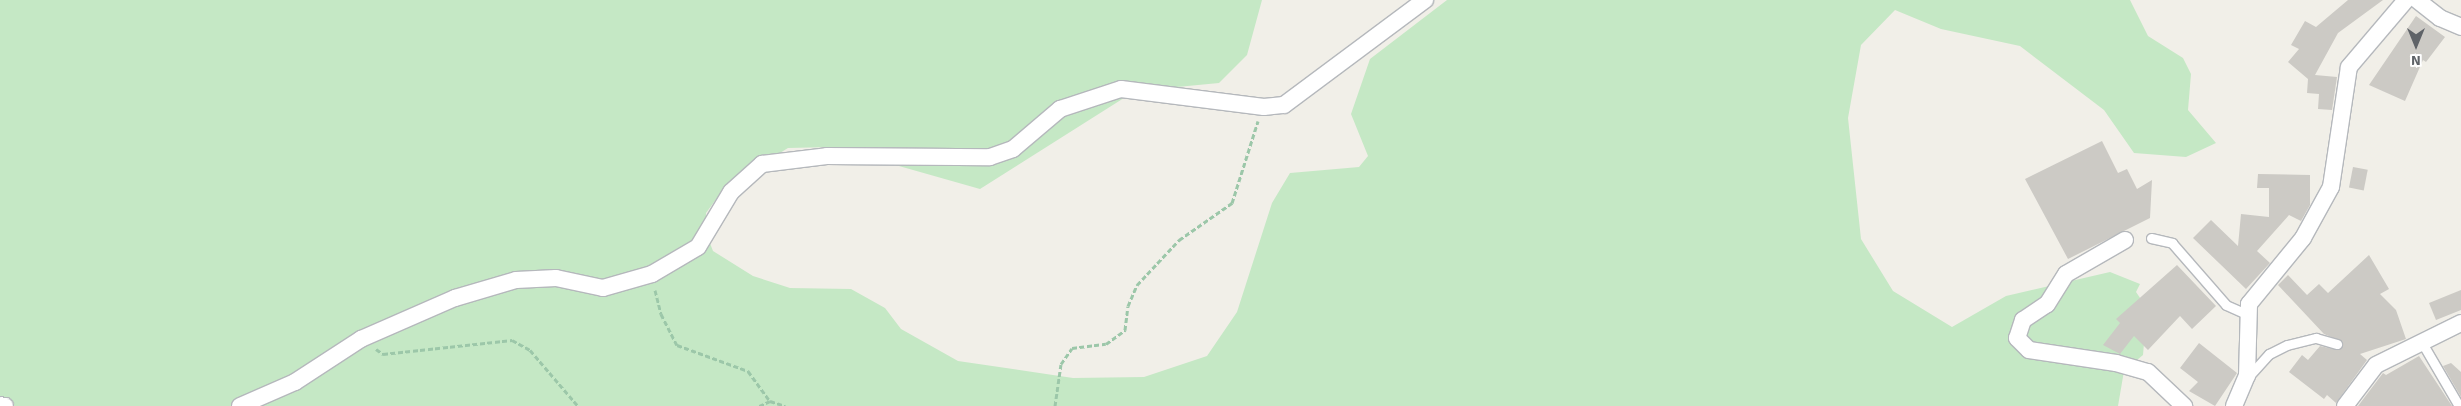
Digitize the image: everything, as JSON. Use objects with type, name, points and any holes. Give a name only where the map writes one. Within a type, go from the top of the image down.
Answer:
[{"type":"street","points":[[240,406],[295,382],[361,339],[416,313],[516,280],[556,278],[603,288],[652,274],[698,247],[731,192],[762,164],[827,156],[990,157],[1013,149],[1060,109],[1121,89],[1264,107],[1284,105],[1315,86],[1425,0]]},
{"type":"street","points":[[2234,406],[2247,377],[2246,314],[2255,295],[2303,238],[2326,200],[2349,67],[2406,0]]},
{"type":"street","points":[[2417,0],[2440,18],[2461,27]]},
{"type":"street","points":[[2125,240],[2066,274],[2047,304],[2023,320],[2017,338],[2029,350],[2116,363],[2148,372],[2184,406]]},
{"type":"street","points":[[2345,406],[2376,365],[2421,341],[2461,323]]},
{"type":"street","points":[[0,405],[5,406]]},
{"type":"lane","points":[[2151,238],[2172,243],[2226,305],[2246,314]]},
{"type":"lane","points":[[2247,377],[2269,354],[2287,345],[2316,338],[2337,344]]},
{"type":"lane","points":[[2421,341],[2459,406]]},
{"type":"path","points":[[1055,406],[1061,364],[1072,348],[1106,344],[1125,330],[1128,306],[1137,285],[1179,240],[1232,203],[1264,107]]},
{"type":"path","points":[[652,274],[661,314],[677,345],[748,371],[770,401],[785,406]]},
{"type":"path","points":[[361,339],[383,354],[512,340],[530,350],[578,406]]},
{"type":"path","points":[[759,406],[770,401]]},
{"type":"green space","points":[[0,0],[1262,0],[1247,55],[1219,83],[1135,91],[980,189],[832,147],[788,148],[725,187],[706,213],[706,233],[713,251],[753,276],[790,288],[851,289],[885,308],[901,329],[958,361],[1073,378],[1144,377],[1207,356],[1237,312],[1272,203],[1290,173],[1359,167],[1368,156],[1351,114],[1370,59],[1447,0],[2130,0],[2148,36],[2183,58],[2191,74],[2188,110],[2216,143],[2186,157],[2134,153],[2104,110],[2020,46],[1941,29],[1895,10],[1861,45],[1848,118],[1861,239],[1893,291],[1952,327],[2006,296],[2110,272],[2140,284],[2136,292],[2147,308],[2143,355],[2124,371],[2118,406],[0,406]]},
{"type":"building","points":[[2348,0],[2383,0],[2338,33],[2315,75],[2337,77],[2332,110],[2318,109],[2319,94],[2307,93],[2308,79],[2288,62],[2299,49],[2291,45],[2305,21],[2316,27]]},
{"type":"building","points":[[2416,16],[2445,37],[2426,62],[2423,60],[2405,101],[2369,85]]},
{"type":"building","points":[[2102,141],[2118,173],[2127,169],[2137,189],[2152,180],[2150,218],[2068,259],[2025,179]]},
{"type":"building","points":[[2353,167],[2368,170],[2364,190],[2349,188]]},
{"type":"building","points":[[2258,174],[2310,175],[2310,205],[2301,221],[2289,215],[2257,251],[2270,263],[2246,289],[2193,238],[2211,220],[2238,246],[2241,214],[2269,217],[2269,188],[2257,188]]},
{"type":"building","points":[[2369,255],[2389,289],[2380,294],[2396,310],[2406,339],[2360,354],[2367,360],[2336,403],[2327,395],[2324,399],[2289,372],[2302,355],[2308,360],[2320,346],[2338,350],[2343,342],[2324,334],[2278,285],[2288,275],[2307,295],[2319,284],[2328,293]]},
{"type":"building","points":[[2177,265],[2216,306],[2192,329],[2180,316],[2148,350],[2134,336],[2120,354],[2103,345],[2120,323],[2116,319]]},
{"type":"building","points":[[2461,290],[2461,310],[2436,320],[2429,303]]},
{"type":"building","points":[[2199,343],[2237,373],[2215,406],[2189,391],[2198,382],[2180,368]]},
{"type":"building","points":[[2419,356],[2452,406],[2358,406],[2383,373],[2386,375]]},
{"type":"building","points":[[2451,363],[2461,372],[2461,397],[2443,366]]}]
